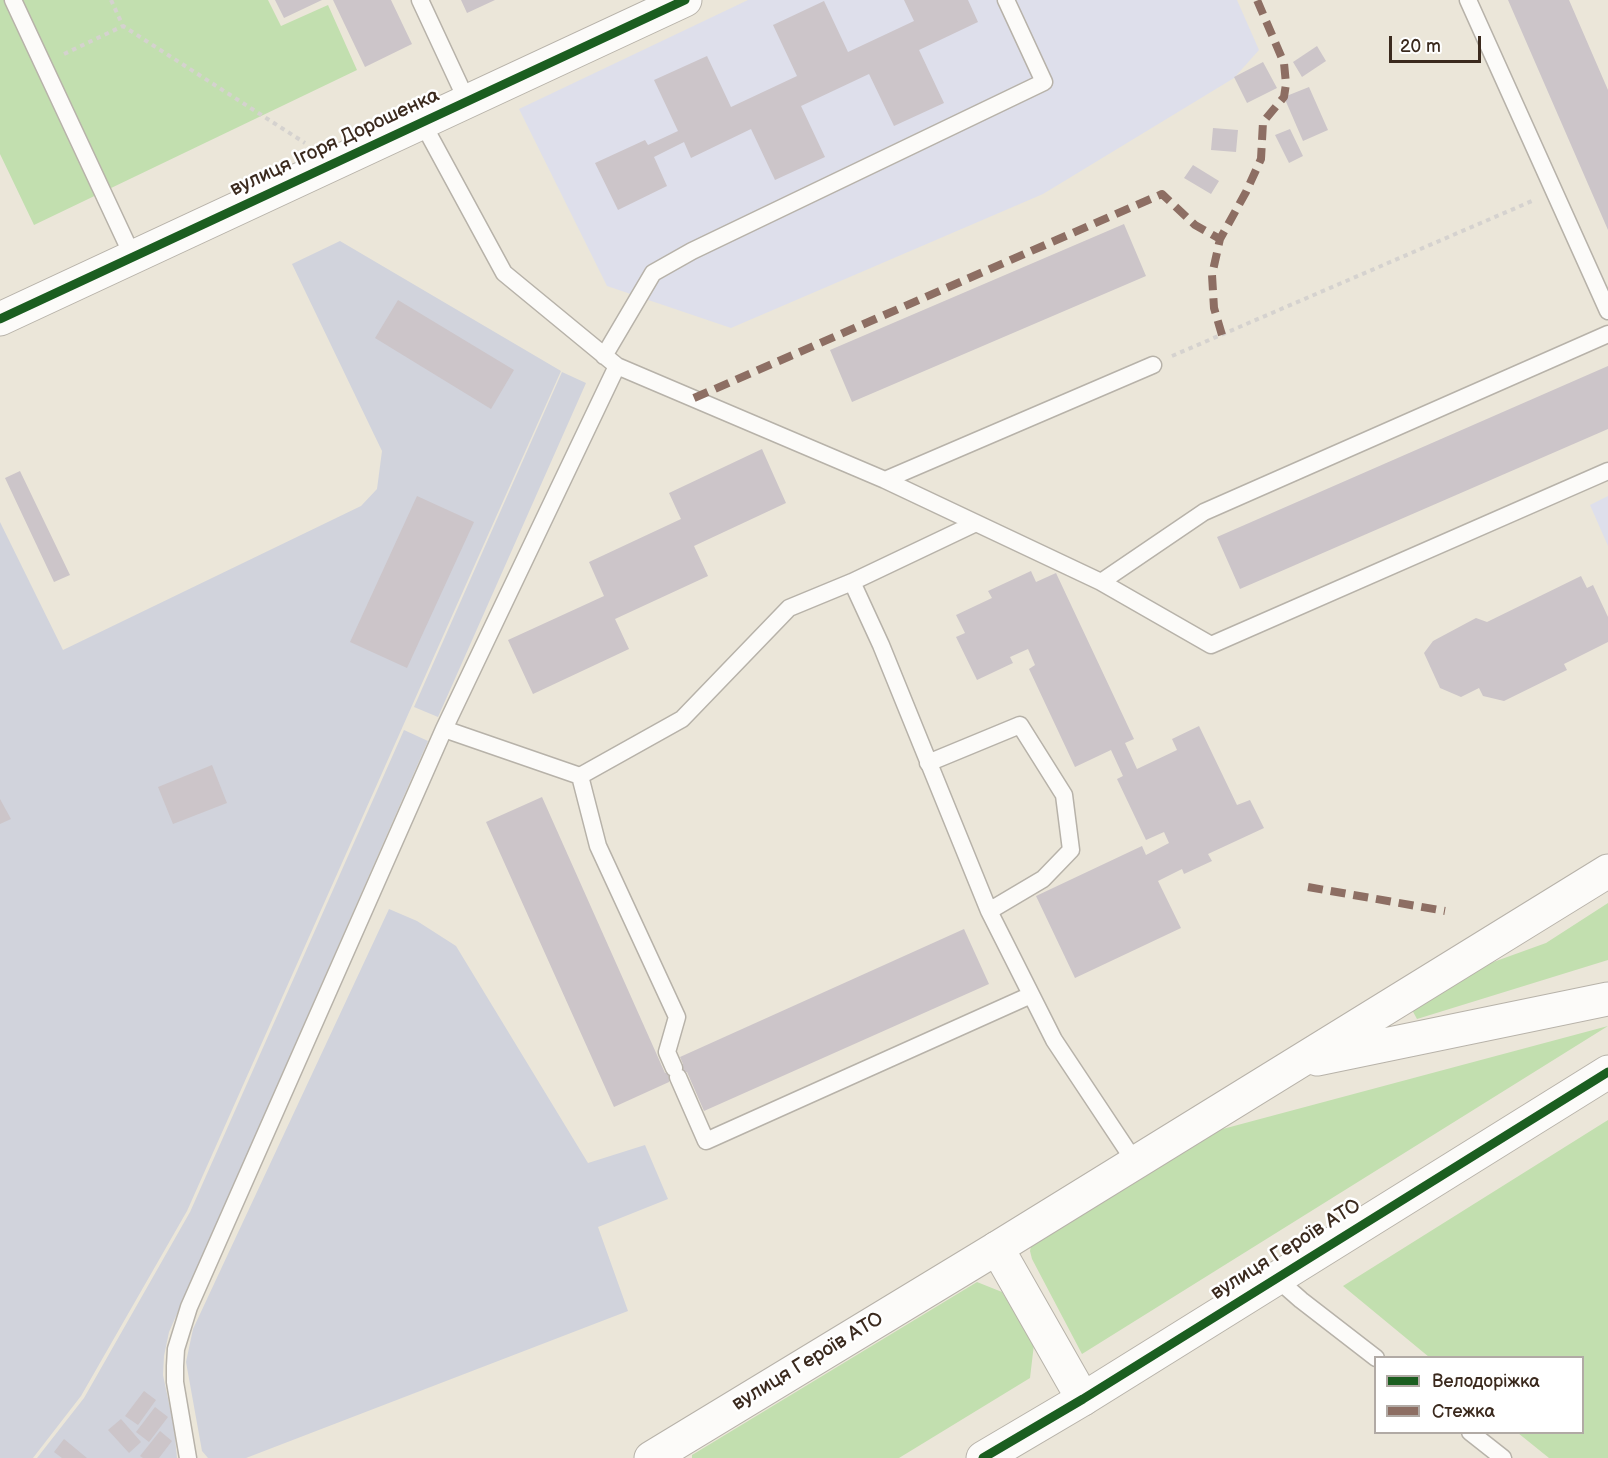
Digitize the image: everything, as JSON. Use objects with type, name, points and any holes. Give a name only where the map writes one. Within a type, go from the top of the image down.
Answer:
[{"type":"street","name":"вулиця Ігоря Дорошенка","points":[[0,319],[685,0]]},
{"type":"street","name":"вулиця Героїв АТО","points":[[651,1458],[997,1248],[1608,871]]},
{"type":"street","points":[[1294,1064],[1608,999]]},
{"type":"street","name":"вулиця Героїв АТО","points":[[983,1458],[1083,1399],[1608,1072]]},
{"type":"street","points":[[997,1248],[1083,1399]]},
{"type":"lane","points":[[13,0],[133,257]]},
{"type":"lane","points":[[420,0],[467,101]]},
{"type":"lane","points":[[188,1458],[175,1382],[175,1366],[176,1349],[189,1307],[444,729],[653,273],[692,251],[1044,82],[1006,0]]},
{"type":"lane","points":[[1468,0],[1608,311]]},
{"type":"lane","points":[[422,122],[504,273],[611,361],[885,480],[1101,582],[1211,645],[1608,471]]},
{"type":"lane","points":[[1101,582],[1204,512],[1608,334]]},
{"type":"lane","points":[[885,480],[1153,365]]},
{"type":"lane","points":[[444,729],[580,776],[682,719],[789,608],[852,582],[976,523]]},
{"type":"lane","points":[[852,582],[881,645],[989,911],[1054,1040],[1136,1162]]},
{"type":"lane","points":[[928,763],[1020,725],[1064,795],[1071,850],[1043,879],[989,911]]},
{"type":"lane","points":[[580,776],[598,846],[677,1017],[667,1052],[706,1141],[1031,995]]},
{"type":"lane","points":[[1276,1278],[1374,1356]]},
{"type":"lane","points":[[1473,1434],[1503,1458]]},
{"type":"path","points":[[111,0],[123,26],[336,162]]},
{"type":"path","points":[[42,63],[123,26]]},
{"type":"path","points":[[1153,365],[1555,191]]},
{"type":"shaded area","points":[[748,0],[1237,0],[1259,50],[1234,78],[1043,194],[731,328],[607,286],[519,109]]},
{"type":"shaded area","points":[[340,241],[561,371],[187,1211],[81,1396],[33,1458],[0,1458],[0,522],[63,650],[361,506],[377,489],[382,451],[292,264]]},
{"type":"shaded area","points":[[562,372],[586,383],[438,717],[414,707]]},
{"type":"shaded area","points":[[1608,496],[1608,546],[1590,505]]},
{"type":"shaded area","points":[[404,730],[428,741],[169,1332],[163,1375],[174,1427],[177,1458],[37,1458],[84,1398],[190,1212]]},
{"type":"shaded area","points":[[389,909],[417,921],[456,946],[588,1163],[645,1145],[668,1199],[598,1227],[628,1311],[246,1458],[208,1458],[202,1451],[186,1362],[193,1329]]},
{"type":"green space","points":[[0,0],[268,0],[281,26],[328,5],[357,70],[34,225],[0,154]]},
{"type":"green space","points":[[1608,903],[1608,960],[1417,1019],[1411,1008],[1485,965],[1546,943]]},
{"type":"green space","points":[[1608,1026],[1082,1354],[1032,1259],[1031,1246],[1204,1134]]},
{"type":"green space","points":[[1608,1120],[1608,1458],[1549,1458],[1519,1434],[1584,1434],[1584,1356],[1428,1356],[1343,1286]]},
{"type":"green space","points":[[977,1282],[1002,1292],[1034,1344],[1030,1378],[899,1458],[692,1458],[692,1455]]},
{"type":"building","points":[[275,0],[322,0],[284,18]]},
{"type":"building","points":[[333,0],[391,0],[412,44],[365,67]]},
{"type":"building","points":[[461,0],[495,0],[467,13]]},
{"type":"building","points":[[904,0],[968,0],[978,22],[919,50],[944,103],[894,126],[869,74],[801,106],[825,157],[775,180],[751,129],[691,158],[684,142],[654,157],[667,186],[618,210],[595,163],[645,140],[648,145],[678,131],[654,80],[707,56],[731,107],[797,76],[773,25],[824,1],[848,52],[914,21]]},
{"type":"building","points":[[1508,0],[1569,0],[1608,90],[1608,230]]},
{"type":"building","points":[[1317,46],[1326,61],[1302,77],[1293,62]]},
{"type":"building","points":[[1263,62],[1277,88],[1247,103],[1234,77]]},
{"type":"building","points":[[1309,87],[1328,130],[1303,141],[1284,97]]},
{"type":"building","points":[[1213,128],[1238,130],[1236,152],[1211,150]]},
{"type":"building","points":[[1290,129],[1303,156],[1289,163],[1275,135]]},
{"type":"building","points":[[1193,165],[1219,181],[1211,194],[1184,178]]},
{"type":"building","points":[[1124,224],[1146,276],[852,402],[830,350]]},
{"type":"building","points":[[398,300],[514,370],[491,409],[375,338]]},
{"type":"building","points":[[1608,366],[1608,429],[1240,589],[1217,537]]},
{"type":"building","points":[[762,449],[786,503],[694,546],[708,576],[615,619],[629,649],[533,694],[508,640],[604,596],[589,562],[681,519],[669,493]]},
{"type":"building","points":[[20,471],[70,575],[54,582],[5,478]]},
{"type":"building","points":[[417,496],[474,522],[407,668],[350,642]]},
{"type":"building","points":[[1031,571],[1036,582],[1056,573],[1134,739],[1125,743],[1137,769],[1177,750],[1172,739],[1199,726],[1237,805],[1250,800],[1264,828],[1208,854],[1212,861],[1184,874],[1182,869],[1158,881],[1181,928],[1075,978],[1036,896],[1142,846],[1146,855],[1169,843],[1164,832],[1146,840],[1117,779],[1123,776],[1111,750],[1075,767],[1029,669],[1035,665],[1028,649],[1010,657],[1013,663],[977,680],[956,637],[965,633],[956,615],[992,598],[988,591]]},
{"type":"building","points":[[1581,576],[1587,588],[1593,585],[1608,617],[1608,642],[1564,664],[1567,670],[1504,701],[1483,696],[1479,688],[1461,697],[1440,688],[1424,653],[1433,641],[1476,618],[1487,622]]},
{"type":"building","points":[[212,765],[227,803],[173,824],[158,787]]},
{"type":"building","points":[[542,797],[665,1073],[683,1064],[680,1057],[964,929],[989,984],[704,1111],[687,1072],[614,1107],[486,822]]},
{"type":"building","points":[[0,799],[11,819],[0,824]]},
{"type":"building","points":[[144,1391],[156,1400],[138,1425],[125,1416]]},
{"type":"building","points":[[155,1407],[168,1417],[149,1442],[136,1432]]},
{"type":"building","points":[[121,1419],[141,1442],[129,1453],[108,1430]]},
{"type":"building","points":[[160,1431],[172,1441],[159,1458],[140,1456]]},
{"type":"building","points":[[64,1439],[87,1458],[62,1458],[54,1452]]},
{"type":"marked path","points":[[1222,335],[1214,308],[1212,275],[1220,239],[1261,159],[1263,122],[1284,97],[1286,84],[1284,63],[1257,0]]},
{"type":"marked path","points":[[694,398],[1162,194],[1195,225],[1220,239]]},
{"type":"marked path","points":[[1308,887],[1445,911]]},
{"type":"cycle path","points":[[0,319],[685,0]]},
{"type":"cycle path","points":[[983,1458],[1083,1399],[1608,1072]]}]
